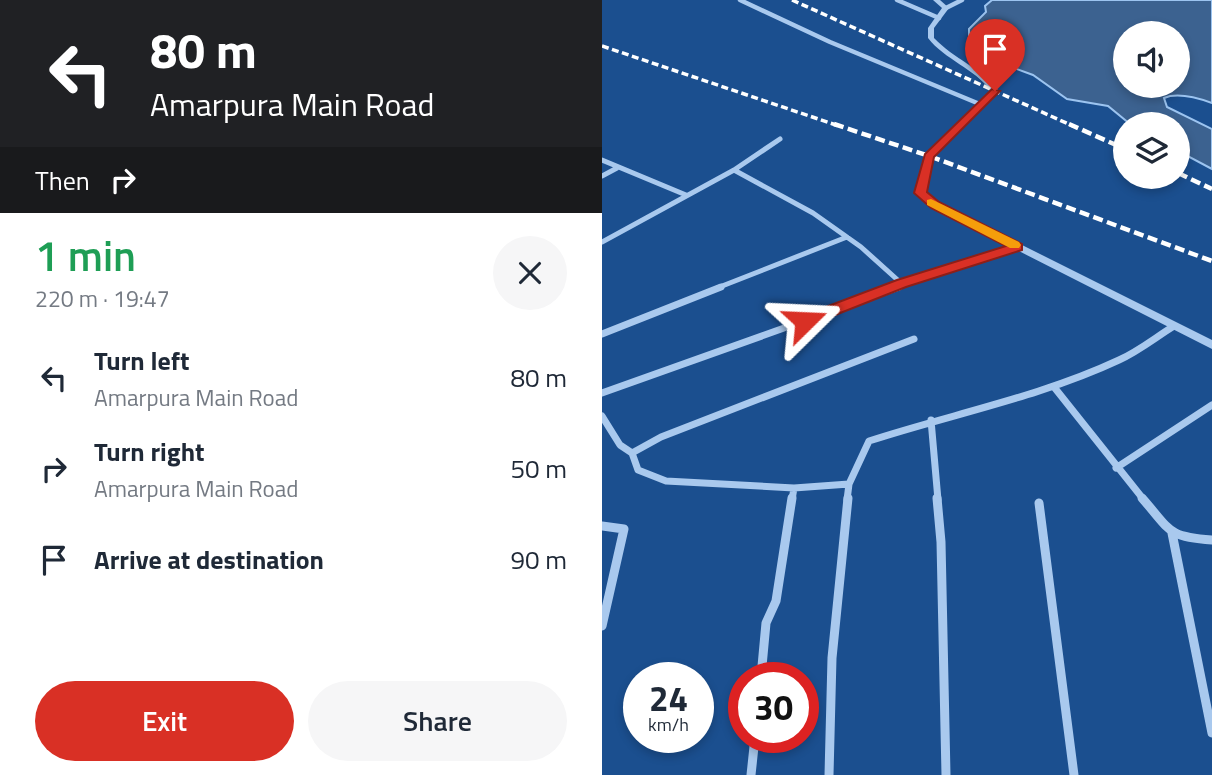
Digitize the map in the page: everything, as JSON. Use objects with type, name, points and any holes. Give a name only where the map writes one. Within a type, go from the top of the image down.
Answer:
[{"type":"street","points":[[740,0],[830,42],[982,105]]},
{"type":"street","points":[[897,0],[939,18]]},
{"type":"street","points":[[936,0],[946,8]]},
{"type":"street","points":[[962,0],[946,8],[929,35],[933,42],[979,71],[995,91],[929,156],[920,193],[935,205],[1212,345]]},
{"type":"street","points":[[602,242],[734,170],[780,139]]},
{"type":"street","points":[[602,160],[686,195]]},
{"type":"street","points":[[602,176],[617,168]]},
{"type":"street","points":[[734,170],[813,213],[847,237],[901,283]]},
{"type":"street","points":[[602,334],[847,237]]},
{"type":"street","points":[[602,393],[780,330],[901,283],[1018,247]]},
{"type":"street","points":[[830,775],[832,658],[849,484],[869,441],[931,420],[1055,387],[1122,359],[1174,326]]},
{"type":"street","points":[[632,453],[660,437],[914,340]]},
{"type":"street","points":[[1055,387],[1116,468],[1172,533],[1181,538],[1212,540]]},
{"type":"street","points":[[1116,468],[1212,405]]},
{"type":"street","points":[[602,416],[620,445],[632,453],[638,470],[666,481],[794,488],[849,484]]},
{"type":"street","points":[[931,420],[941,542],[946,775]]},
{"type":"street","points":[[762,662],[766,623],[776,601],[794,488]]},
{"type":"street","points":[[1039,503],[1074,775]]},
{"type":"street","points":[[602,526],[624,529],[602,626]]},
{"type":"street","points":[[1172,533],[1212,733]]},
{"type":"street","points":[[751,775],[753,753]]},
{"type":"water","points":[[992,0],[1212,0],[1212,103],[1190,97],[1190,21],[1113,21],[1113,98],[1164,98],[1167,107],[1177,112],[1115,112],[1108,106],[1067,99],[1033,75],[995,61],[969,36],[969,29],[986,12],[985,6]]},
{"type":"water","points":[[1190,118],[1212,129],[1212,169],[1190,157]]},
{"type":"railway","points":[[792,0],[1073,126]]},
{"type":"railway","points":[[602,46],[839,126]]},
{"type":"railway","points":[[834,124],[929,156],[1212,261]]},
{"type":"railway","points":[[1069,124],[1113,144]]},
{"type":"railway","points":[[1190,179],[1212,189]]},
{"type":"slow traffic","points":[[931,203],[1014,245]]},
{"type":"route","points":[[805,321],[901,283],[1018,247],[935,205],[920,193],[929,156],[995,91]]}]
